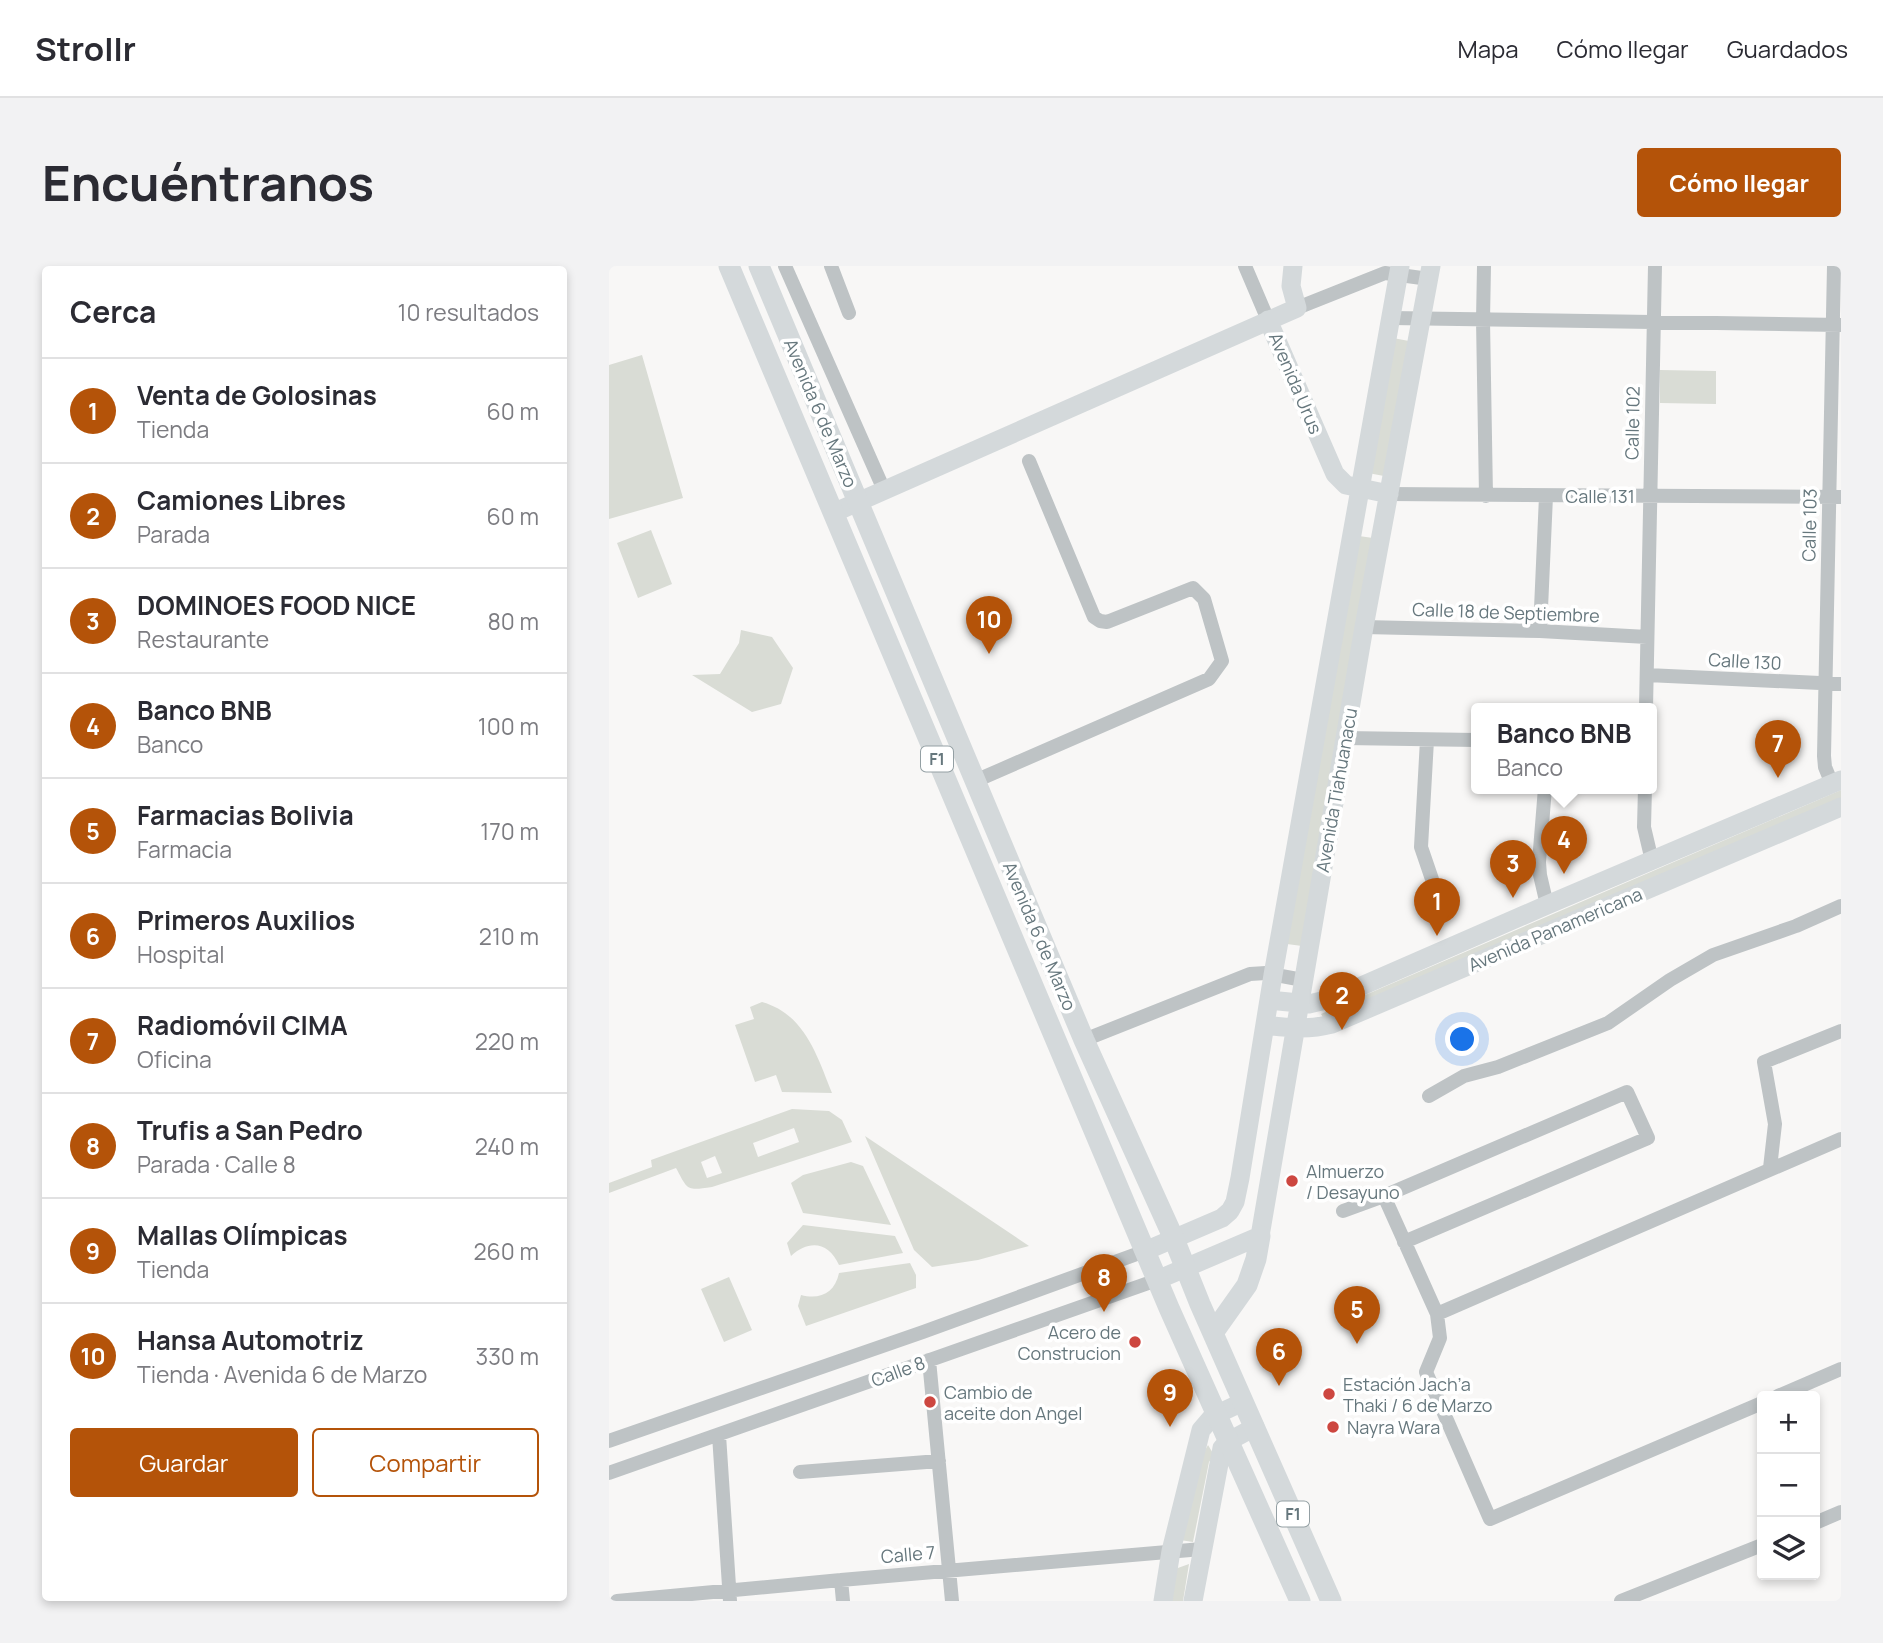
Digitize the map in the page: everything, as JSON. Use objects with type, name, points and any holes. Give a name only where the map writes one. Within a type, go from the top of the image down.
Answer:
[{"type":"highway","name":"Avenida 6 de Marzo","points":[[729,266],[1157,1280],[1300,1601]]},
{"type":"highway","name":"Avenida 6 de Marzo","points":[[759,266],[1084,1040],[1174,1239],[1331,1601]]},
{"type":"highway","points":[[1213,1333],[1247,1285],[1260,1236]]},
{"type":"main road","points":[[833,513],[1297,308],[1291,286],[1293,266]]},
{"type":"main road","name":"Avenida Tiahuanacu","points":[[1174,1239],[1222,1218],[1235,1202],[1399,270]]},
{"type":"main road","name":"Avenida Tiahuanacu","points":[[1260,1236],[1364,627],[1430,272]]},
{"type":"main road","name":"Avenida Urus","points":[[1268,320],[1335,474],[1346,485],[1359,488]]},
{"type":"main road","name":"Calle 131","points":[[1359,488],[1389,494]]},
{"type":"main road","name":"Avenida Panamericana","points":[[1269,1000],[1309,1004],[1335,998],[1836,782]]},
{"type":"main road","name":"Avenida Panamericana","points":[[1265,1025],[1315,1029],[1332,1024],[1841,807]]},
{"type":"main road","points":[[1186,1269],[1260,1236]]},
{"type":"main road","name":"Calle 8","points":[[1145,1251],[1174,1239]]},
{"type":"main road","name":"Calle 8","points":[[1157,1280],[1186,1269]]},
{"type":"main road","points":[[1163,1601],[1171,1551],[1201,1430],[1206,1422],[1217,1414],[1243,1402]]},
{"type":"main road","points":[[1193,1601],[1222,1448],[1229,1441],[1255,1427]]},
{"type":"street","points":[[785,266],[884,490]]},
{"type":"street","points":[[831,266],[849,313]]},
{"type":"street","name":"Avenida Urus","points":[[1245,266],[1268,320]]},
{"type":"street","points":[[1484,266],[1486,496]]},
{"type":"street","name":"Calle 102","points":[[1646,703],[1655,266]]},
{"type":"street","name":"Calle 103","points":[[1834,266],[1837,325],[1835,497],[1824,756],[1825,767],[1836,782]]},
{"type":"street","points":[[1297,308],[1385,273],[1399,270],[1430,272]]},
{"type":"street","points":[[1391,318],[1837,325]]},
{"type":"street","points":[[975,781],[1209,679],[1222,661],[1204,599],[1193,588],[1107,622],[1094,617],[1028,461]]},
{"type":"street","name":"Calle 131","points":[[1389,494],[1835,497]]},
{"type":"street","points":[[1540,631],[1546,496]]},
{"type":"street","name":"Calle 18 de Septiembre","points":[[1364,627],[1540,631],[1647,637]]},
{"type":"street","name":"Calle 130","points":[[1647,675],[1841,684]]},
{"type":"street","points":[[1345,738],[1471,740]]},
{"type":"street","points":[[1427,740],[1421,847],[1435,888]]},
{"type":"street","points":[[1545,794],[1539,862],[1547,905]]},
{"type":"street","points":[[1645,794],[1644,827],[1652,861]]},
{"type":"street","points":[[1429,1096],[1464,1076],[1498,1067],[1608,1023],[1670,980],[1713,955],[1796,926],[1841,906]]},
{"type":"street","points":[[1084,1040],[1250,974],[1266,973],[1303,980]]},
{"type":"street","points":[[1770,1168],[1775,1124],[1763,1062],[1841,1031]]},
{"type":"street","points":[[1343,1211],[1627,1093],[1648,1139],[1404,1242]]},
{"type":"street","points":[[1437,1314],[1841,1139]]},
{"type":"street","points":[[1384,1195],[1437,1314],[1440,1338],[1426,1371],[1490,1519],[1757,1405]]},
{"type":"street","name":"Calle 8","points":[[609,1441],[1145,1251]]},
{"type":"street","name":"Calle 8","points":[[609,1473],[1157,1280]]},
{"type":"street","points":[[929,1360],[952,1601]]},
{"type":"street","points":[[1790,1391],[1841,1370]]},
{"type":"street","points":[[719,1435],[729,1596]]},
{"type":"street","points":[[800,1472],[939,1461]]},
{"type":"street","points":[[1820,1521],[1841,1512]]},
{"type":"street","points":[[1621,1601],[1757,1547]]},
{"type":"street","name":"Calle 7","points":[[626,1601],[729,1596],[841,1580],[1202,1549]]},
{"type":"street","points":[[841,1580],[843,1601]]},
{"type":"shaded area","points":[[1393,338],[1409,341],[1384,476],[1368,473]]},
{"type":"shaded area","points":[[642,355],[683,498],[609,519],[609,365]]},
{"type":"shaded area","points":[[1660,370],[1716,371],[1716,404],[1660,403]]},
{"type":"shaded area","points":[[651,530],[672,584],[638,598],[617,543]]},
{"type":"shaded area","points":[[1359,536],[1373,538],[1302,946],[1287,944]]},
{"type":"shaded area","points":[[741,630],[772,637],[793,668],[781,704],[752,712],[692,675],[720,674],[739,643]]},
{"type":"shaded area","points":[[1841,790],[1841,799],[1325,1021],[1321,1014]]},
{"type":"shaded area","points":[[762,1002],[777,1008],[799,1026],[815,1051],[832,1093],[782,1092],[776,1075],[755,1082],[735,1025],[754,1019],[750,1007]]},
{"type":"shaded area","points":[[792,1109],[829,1111],[842,1120],[852,1142],[712,1187],[692,1189],[686,1185],[676,1168],[609,1193],[609,1183],[652,1167],[651,1160]],"holes":[[[794,1128],[799,1142],[758,1157],[753,1143]],[[715,1156],[722,1173],[707,1178],[701,1162]]]},
{"type":"shaded area","points":[[865,1136],[1029,1246],[978,1260],[932,1267],[914,1250]]},
{"type":"shaded area","points":[[851,1162],[863,1166],[891,1225],[803,1213],[791,1183],[803,1175]]},
{"type":"shaded area","points":[[803,1225],[895,1236],[903,1253],[839,1265],[830,1252],[818,1245],[811,1245],[791,1256],[787,1243]]},
{"type":"shaded area","points":[[910,1263],[916,1275],[916,1288],[806,1326],[798,1306],[801,1295],[820,1296],[826,1293],[834,1286],[839,1273]]},
{"type":"shaded area","points":[[729,1277],[752,1330],[724,1342],[701,1289]]},
{"type":"shaded area","points":[[1208,1445],[1214,1455],[1209,1462],[1193,1542],[1180,1540],[1203,1454]]},
{"type":"shaded area","points":[[1189,1564],[1183,1601],[1170,1601],[1175,1569]]},
{"type":"place","name":"Hansa Automotriz","points":[[989,654]]},
{"type":"place","name":"Radiomóvil CIMA","points":[[1778,778]]},
{"type":"place","name":"Banco BNB","points":[[1564,874]]},
{"type":"place","name":"DOMINOES FOOD NICE","points":[[1513,898]]},
{"type":"place","name":"Venta de Golosinas","points":[[1437,936]]},
{"type":"place","name":"Camiones Libres","points":[[1342,1030]]},
{"type":"place","name":"Almuerzo / Desayuno","points":[[1292,1181]]},
{"type":"place","name":"Trufis a San Pedro","points":[[1104,1312]]},
{"type":"place","name":"Acero de Construcion","points":[[1135,1342]]},
{"type":"place","name":"Farmacias Bolivia","points":[[1357,1344]]},
{"type":"place","name":"Primeros Auxilios","points":[[1279,1386]]},
{"type":"place","name":"Estación Jach’a Thaki / 6 de Marzo","points":[[1329,1394]]},
{"type":"place","name":"Cambio de aceite don Angel","points":[[930,1402]]},
{"type":"place","name":"Mallas Olímpicas","points":[[1170,1427]]},
{"type":"place","name":"Nayra Wara","points":[[1333,1427]]}]
